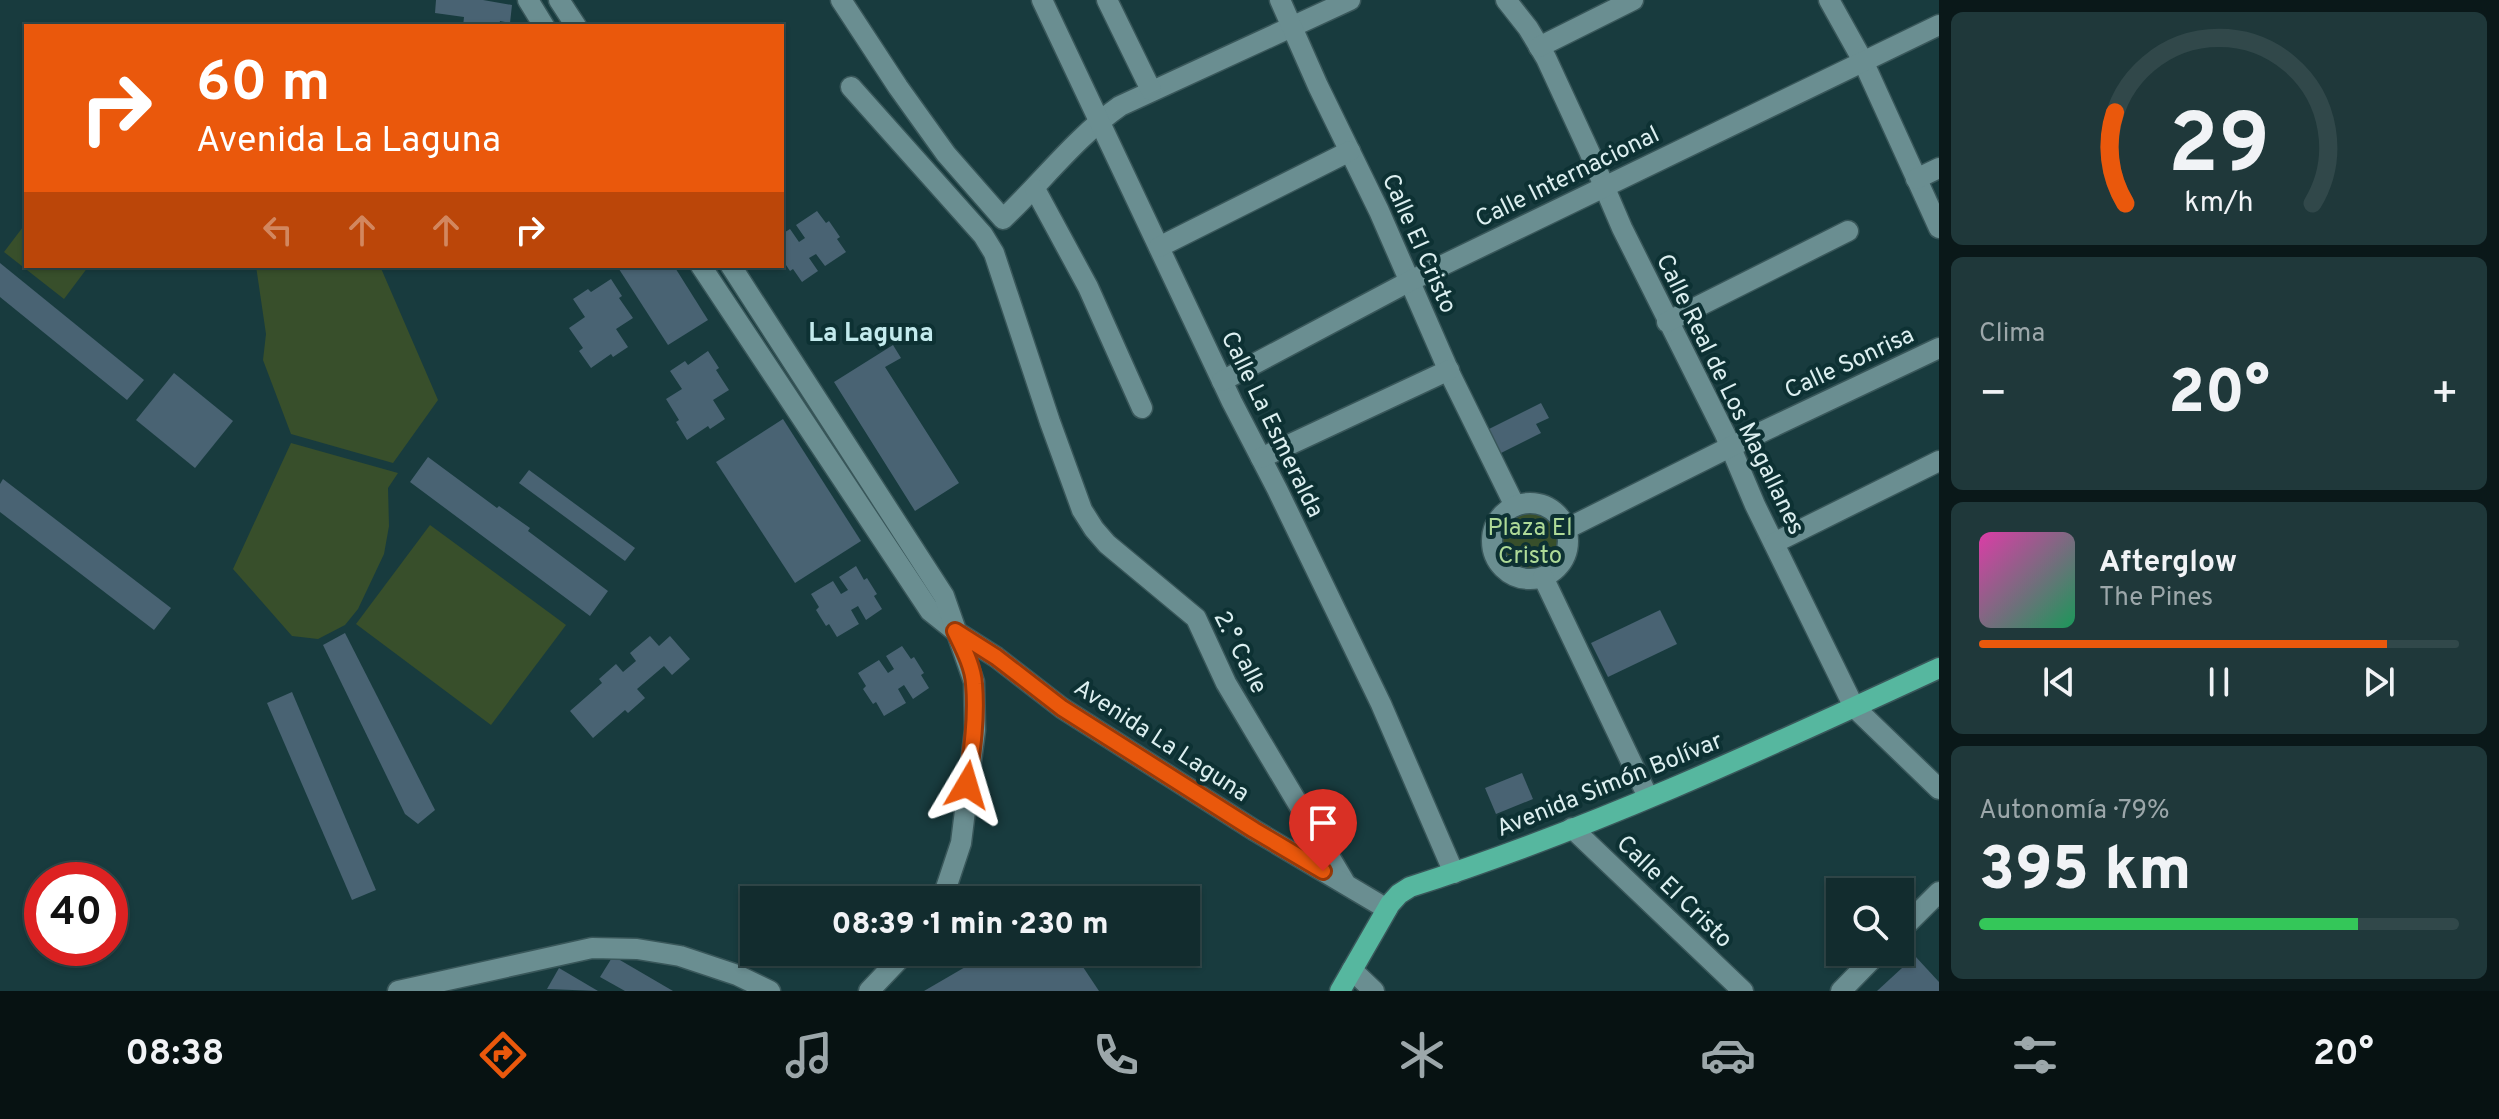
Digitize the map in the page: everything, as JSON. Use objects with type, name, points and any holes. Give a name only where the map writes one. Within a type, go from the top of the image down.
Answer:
[{"type":"main road","name":"Avenida Simón Bolívar","points":[[1340,991],[1387,909],[1399,894],[1410,887],[1572,828],[1726,766],[1939,668]]},
{"type":"street","points":[[528,0],[543,24]]},
{"type":"street","points":[[559,0],[575,24]]},
{"type":"street","points":[[841,0],[938,143],[1003,219],[1100,120],[1120,106],[1350,0]]},
{"type":"street","name":"Calle La Esmeralda","points":[[1042,0],[1222,381],[1381,704],[1454,873]]},
{"type":"street","points":[[1107,0],[1151,90]]},
{"type":"street","name":"Calle El Cristo","points":[[1280,0],[1449,370],[1515,506]]},
{"type":"street","name":"Calle Real de Los Magallanes","points":[[1506,0],[1539,47],[1667,322],[1854,707],[1939,789]]},
{"type":"street","points":[[1539,47],[1633,0]]},
{"type":"street","points":[[1829,0],[1863,61],[1939,228]]},
{"type":"street","name":"Calle Internacional","points":[[1222,381],[1410,281],[1939,25]]},
{"type":"street","name":"2.° Calle","points":[[851,87],[983,235],[994,253],[1082,510],[1107,544],[1196,618],[1226,683],[1346,884]]},
{"type":"street","points":[[1159,247],[1350,151]]},
{"type":"street","points":[[1916,179],[1939,168]]},
{"type":"street","points":[[1035,189],[1088,287],[1142,408]]},
{"type":"street","points":[[1667,322],[1848,231]]},
{"type":"street","name":"Avenida La Laguna","points":[[702,268],[930,611],[1062,708],[1254,830],[1387,909]]},
{"type":"street","name":"Avenida La Laguna","points":[[732,268],[944,596],[966,654],[974,682],[975,730],[961,843],[947,886]]},
{"type":"street","name":"Calle Sonrisa","points":[[1566,529],[1939,348]]},
{"type":"street","points":[[1261,458],[1449,370]]},
{"type":"street","points":[[1774,543],[1939,461]]},
{"type":"street","points":[[1542,505],[1559,516],[1566,529],[1566,554],[1555,570],[1543,577],[1517,577],[1508,573],[1495,558],[1493,528],[1504,512],[1515,506],[1542,505]]},
{"type":"street","name":"Calle El Cristo","points":[[1543,577],[1648,797]]},
{"type":"street","name":"Calle El Cristo","points":[[1572,828],[1743,991]]},
{"type":"street","points":[[1914,917],[1939,892]]},
{"type":"street","points":[[398,991],[592,948],[637,949],[680,956],[737,975],[770,991]]},
{"type":"street","points":[[869,991],[893,966]]},
{"type":"street","points":[[1841,991],[1865,966]]},
{"type":"street","points":[[1352,970],[1374,991]]},
{"type":"green space","points":[[24,226],[24,268],[4,252]]},
{"type":"green space","points":[[24,268],[87,268],[64,299]]},
{"type":"green space","points":[[256,268],[381,268],[438,400],[393,463],[291,434],[263,360],[266,334]]},
{"type":"green space","points":[[291,443],[398,473],[388,488],[389,526],[384,554],[358,609],[345,625],[318,639],[292,636],[233,569]]},
{"type":"green space","name":"Plaza El Cristo","points":[[1530,508],[1553,518],[1563,541],[1553,564],[1530,574],[1507,564],[1497,541],[1507,518]]},
{"type":"green space","points":[[430,525],[566,625],[491,725],[356,624]]},
{"type":"building","points":[[436,0],[483,0],[512,5],[510,23],[463,24],[464,17],[435,13]]},
{"type":"building","points":[[817,211],[826,223],[829,221],[846,252],[825,266],[816,254],[809,258],[818,271],[802,282],[784,262],[784,233],[790,229],[799,242],[805,238],[796,225]]},
{"type":"building","points":[[0,263],[144,380],[127,400],[0,297]]},
{"type":"building","points":[[618,268],[675,268],[708,320],[668,345]]},
{"type":"building","points":[[611,279],[633,318],[616,329],[628,347],[591,368],[579,351],[583,348],[569,328],[585,317],[573,299]]},
{"type":"building","points":[[893,345],[901,358],[885,367],[959,483],[915,511],[834,382]]},
{"type":"building","points":[[708,351],[729,390],[713,400],[725,419],[687,440],[666,399],[682,389],[670,371],[685,361],[688,365]]},
{"type":"building","points":[[174,373],[233,421],[195,468],[136,420]]},
{"type":"building","points":[[1541,403],[1549,418],[1536,424],[1541,433],[1499,454],[1487,430]]},
{"type":"building","points":[[783,419],[861,541],[795,583],[716,462]]},
{"type":"building","points":[[428,457],[497,508],[499,506],[530,528],[528,531],[608,591],[590,616],[410,482]]},
{"type":"building","points":[[529,470],[635,548],[625,561],[519,483]]},
{"type":"building","points":[[3,479],[171,608],[154,630],[0,512],[0,484]]},
{"type":"building","points":[[856,566],[877,594],[874,596],[882,609],[866,620],[858,606],[851,610],[859,624],[837,637],[816,610],[819,607],[811,594],[833,581],[841,594],[848,590],[839,577]]},
{"type":"building","points":[[1660,610],[1677,644],[1608,677],[1591,643]]},
{"type":"building","points":[[345,633],[435,810],[418,824],[405,814],[323,645]]},
{"type":"building","points":[[650,636],[659,646],[670,636],[690,659],[672,675],[664,666],[637,689],[645,698],[628,713],[625,710],[593,738],[570,711],[602,683],[599,679],[616,664],[623,672],[636,661],[630,653]]},
{"type":"building","points":[[902,646],[911,659],[914,657],[929,688],[913,699],[904,685],[898,689],[906,703],[884,716],[863,689],[866,686],[858,673],[879,660],[888,673],[894,669],[886,656]]},
{"type":"building","points":[[292,692],[376,890],[352,900],[267,703]]},
{"type":"building","points":[[1522,773],[1533,799],[1496,814],[1485,788]]},
{"type":"building","points":[[1536,806],[1542,821],[1527,827],[1521,812]]},
{"type":"building","points":[[613,956],[673,991],[625,991],[600,977]]},
{"type":"building","points":[[1914,957],[1939,982],[1939,991],[1877,991],[1904,966],[1914,966]]},
{"type":"building","points":[[967,966],[1082,966],[1099,991],[924,991]]},
{"type":"building","points":[[559,968],[598,991],[547,989]]},
{"type":"district","name":"La Laguna","points":[[871,332]]},
{"type":"route","points":[[967,785],[975,730],[974,682],[955,631],[996,657],[1062,708],[1323,871]]}]
